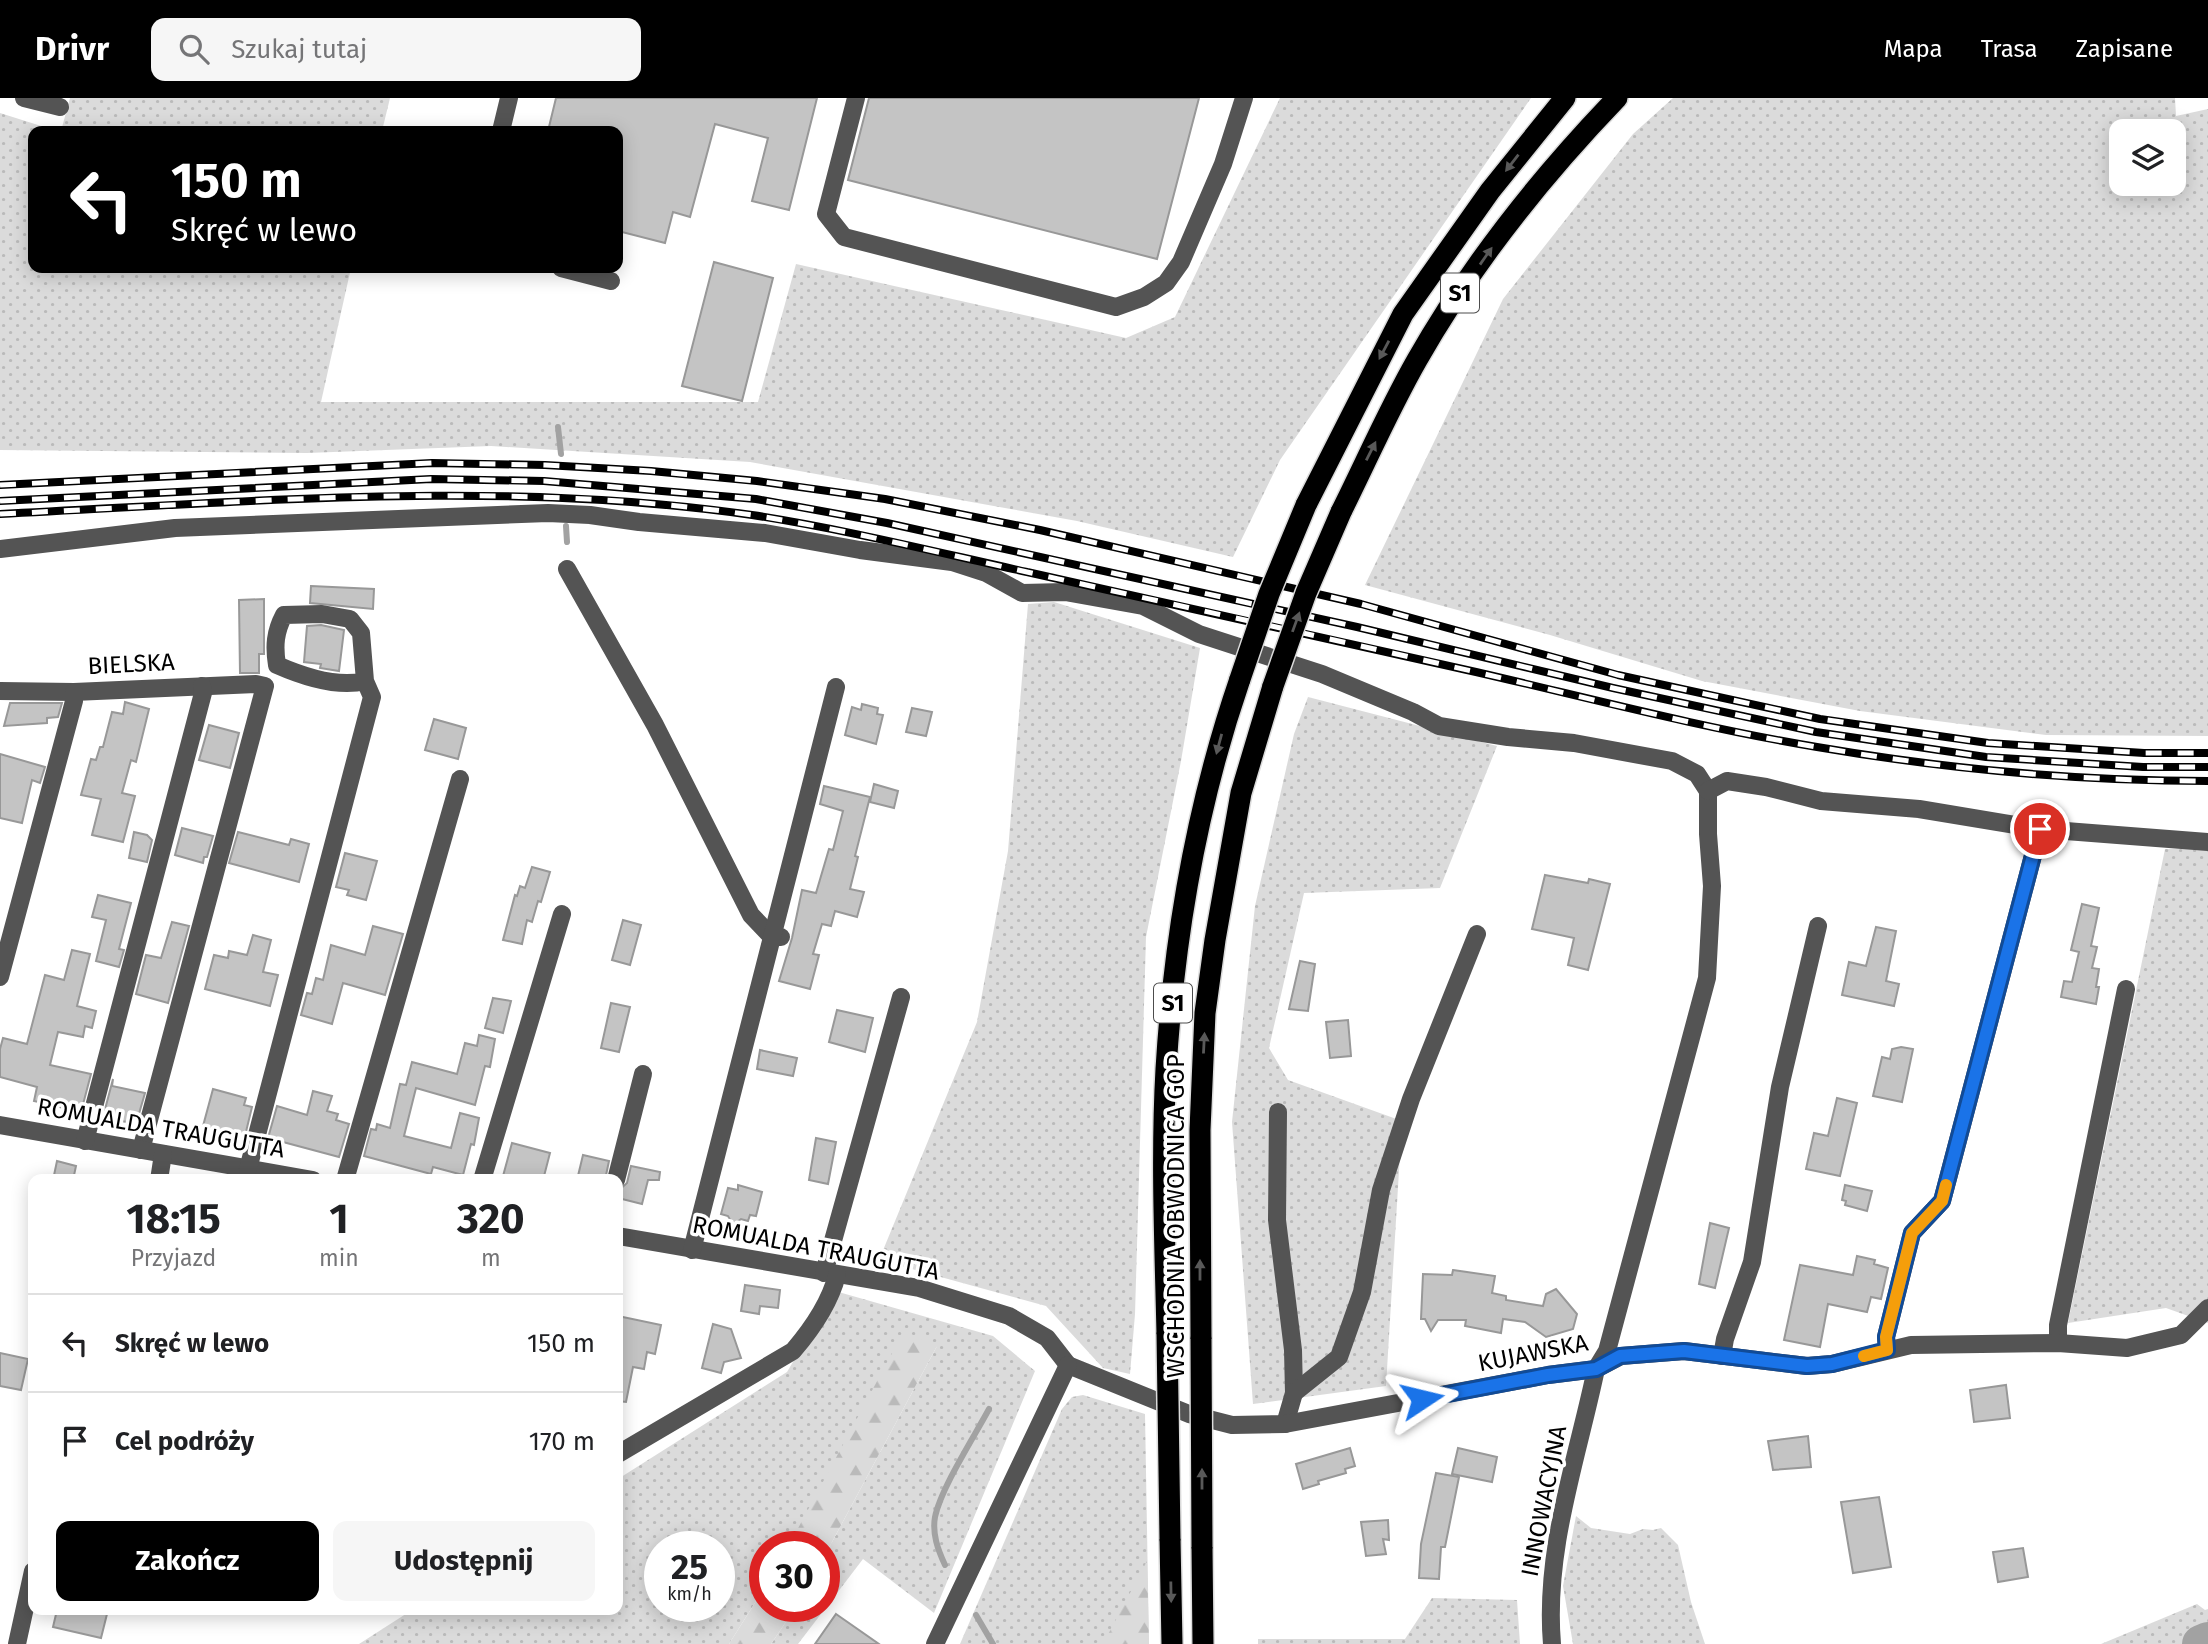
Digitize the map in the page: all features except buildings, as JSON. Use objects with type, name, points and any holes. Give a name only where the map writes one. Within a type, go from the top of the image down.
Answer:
[{"type":"highway","name":"WSCHODNIA OBWODNICA GOP","points":[[1172,1644],[1164,1148],[1166,1081],[1181,923],[1210,779],[1223,728],[1269,594],[1306,505],[1403,314],[1490,191],[1565,98]]},
{"type":"highway","name":"WSCHODNIA OBWODNICA GOP","points":[[1203,1644],[1200,1130],[1205,1013],[1241,793],[1273,686],[1306,593],[1340,512],[1417,360],[1459,294],[1526,200],[1572,144],[1617,98]]},
{"type":"street","points":[[24,98],[60,107]]},
{"type":"street","points":[[502,126],[509,98]]},
{"type":"street","points":[[856,98],[826,214],[844,237],[1116,307],[1144,297],[1166,283],[1181,262],[1223,164],[1244,98]]},
{"type":"street","points":[[580,273],[611,281]]},
{"type":"street","points":[[0,549],[175,528],[548,513],[765,533],[860,550],[953,562],[986,573],[1022,593],[1065,592],[1143,606],[1199,634],[1321,674],[1413,712],[1439,726],[1508,737],[1574,743],[1672,761],[1697,774],[1708,791],[1727,781],[1766,787],[1821,801],[1919,809],[2040,829],[2208,842]]},
{"type":"street","points":[[567,569],[655,725],[751,915],[777,937]]},
{"type":"street","points":[[248,1169],[372,696],[365,681],[361,633],[350,619],[322,614],[284,615],[276,630],[277,665],[298,674],[321,679],[354,683],[365,681]]},
{"type":"street","name":"BIELSKA","points":[[0,691],[74,692],[256,684],[265,686],[141,1150]]},
{"type":"street","points":[[85,1141],[203,693],[202,686]]},
{"type":"street","points":[[692,1250],[777,937],[836,687]]},
{"type":"street","points":[[0,977],[74,701],[74,692]]},
{"type":"street","points":[[347,1174],[460,779]]},
{"type":"street","name":"INNOWACYJNA","points":[[1552,1644],[1549,1616],[1552,1565],[1596,1369],[1607,1351],[1707,978],[1713,886],[1708,834],[1708,791]]},
{"type":"street","points":[[1887,1350],[1886,1337],[1912,1233],[1942,1201],[2040,829]]},
{"type":"street","points":[[484,1174],[562,914]]},
{"type":"street","points":[[1722,1356],[1725,1339],[1752,1262],[1780,1087],[1818,926]]},
{"type":"street","points":[[1294,1393],[1339,1357],[1362,1292],[1381,1191],[1411,1099],[1476,934]]},
{"type":"street","points":[[2058,1343],[2058,1325],[2126,989]]},
{"type":"street","points":[[623,1451],[793,1351],[806,1337],[834,1286],[831,1274],[901,997]]},
{"type":"street","points":[[618,1174],[643,1074]]},
{"type":"street","points":[[1278,1112],[1277,1220],[1293,1350],[1294,1393],[1285,1424]]},
{"type":"street","name":"ROMUALDA TRAUGUTTA","points":[[0,1125],[278,1174]]},
{"type":"street","points":[[160,1174],[163,1154]]},
{"type":"street","name":"ROMUALDA TRAUGUTTA","points":[[623,1237],[919,1288],[1010,1316],[1048,1338],[1068,1365]]},
{"type":"street","name":"KUJAWSKA","points":[[1068,1365],[1189,1414],[1232,1425],[1285,1424],[1548,1375],[1596,1369],[1620,1356],[1684,1351],[1807,1366],[1832,1364],[1911,1345],[2058,1343],[2127,1348],[2181,1335],[2208,1308]]},
{"type":"street","points":[[935,1644],[1068,1365]]},
{"type":"street","points":[[17,1644],[28,1594]]},
{"type":"green space","points":[[70,98],[390,98],[383,126],[62,126]]},
{"type":"green space","points":[[1280,98],[1531,98],[1280,460],[1233,557],[1077,521],[750,462],[491,446],[307,453],[0,450],[0,113],[41,126],[28,126],[28,273],[350,273],[321,402],[758,402],[796,264],[1126,338],[1175,317]]},
{"type":"green space","points":[[1673,98],[2175,98],[2176,116],[2208,109],[2208,736],[2046,735],[1860,711],[1702,681],[1550,635],[1365,585],[1503,299],[1633,134]]},
{"type":"green space","points":[[1054,602],[1200,648],[1146,937],[1135,1314],[1130,1374],[1103,1368],[1046,1306],[879,1260],[977,1022],[1008,851],[1028,604]]},
{"type":"green space","points":[[1308,697],[1497,746],[1440,888],[1304,893],[1269,1048],[1288,1080],[1402,1121],[1386,1386],[1253,1404],[1232,1122],[1255,906],[1294,734]]},
{"type":"green space","points":[[2208,848],[2208,1323],[2166,1308],[2068,1323],[2165,849]]},
{"type":"green space","points":[[835,1291],[993,1336],[1035,1371],[934,1613],[863,1559],[840,1589],[838,1531],[937,1346],[814,1503],[797,1531],[749,1531],[749,1612],[729,1644],[359,1644],[404,1615],[623,1615],[623,1476],[787,1372]]},
{"type":"green space","points":[[904,1331],[937,1346],[838,1531],[797,1531]]},
{"type":"green space","points":[[1083,1395],[1145,1414],[1149,1644],[960,1644],[1062,1409],[1072,1397]]},
{"type":"green space","points":[[1576,1516],[1591,1528],[1630,1534],[1643,1529],[1661,1528],[1678,1545],[1691,1602],[1705,1644],[1573,1644],[1563,1586]]},
{"type":"green space","points":[[1147,1561],[1149,1644],[1103,1644]]},
{"type":"green space","points":[[1432,1598],[1517,1600],[1520,1644],[1258,1644],[1258,1639],[1405,1639]]},
{"type":"green space","points":[[2197,1604],[2205,1610],[2208,1609],[2208,1644],[2101,1644]]},
{"type":"green space","points":[[749,1612],[749,1622],[786,1622],[771,1644],[729,1644]]},
{"type":"green space","points":[[786,1622],[815,1622],[798,1644],[771,1644]]},
{"type":"waterway","points":[[558,427],[561,454]]},
{"type":"waterway","points":[[566,526],[567,542]]},
{"type":"waterway","points":[[945,1565],[934,1530],[938,1505],[989,1409]]},
{"type":"waterway","points":[[976,1615],[993,1644]]},
{"type":"waterway","points":[[2201,1644],[2208,1641]]},
{"type":"railway","points":[[0,485],[432,463],[545,465],[757,481],[885,499],[1040,530],[1361,604],[1618,675],[1820,719],[1988,743],[2144,753],[2208,753]]},
{"type":"railway","points":[[0,501],[431,479],[544,481],[756,499],[887,523],[1816,732],[1986,757],[2143,767],[2208,767]]},
{"type":"railway","points":[[0,514],[376,496],[470,496],[658,504],[752,515],[890,541],[1420,659],[1688,722],[1774,739],[1914,762],[2011,772],[2109,779],[2208,781]]},
{"type":"slow traffic","points":[[1864,1356],[1887,1350],[1886,1337],[1912,1233],[1942,1201],[1946,1185]]},
{"type":"route","points":[[1422,1399],[1548,1375],[1596,1369],[1620,1356],[1684,1351],[1807,1366],[1832,1364],[1887,1350],[1886,1337],[1912,1233],[1942,1201],[2040,829]]}]
